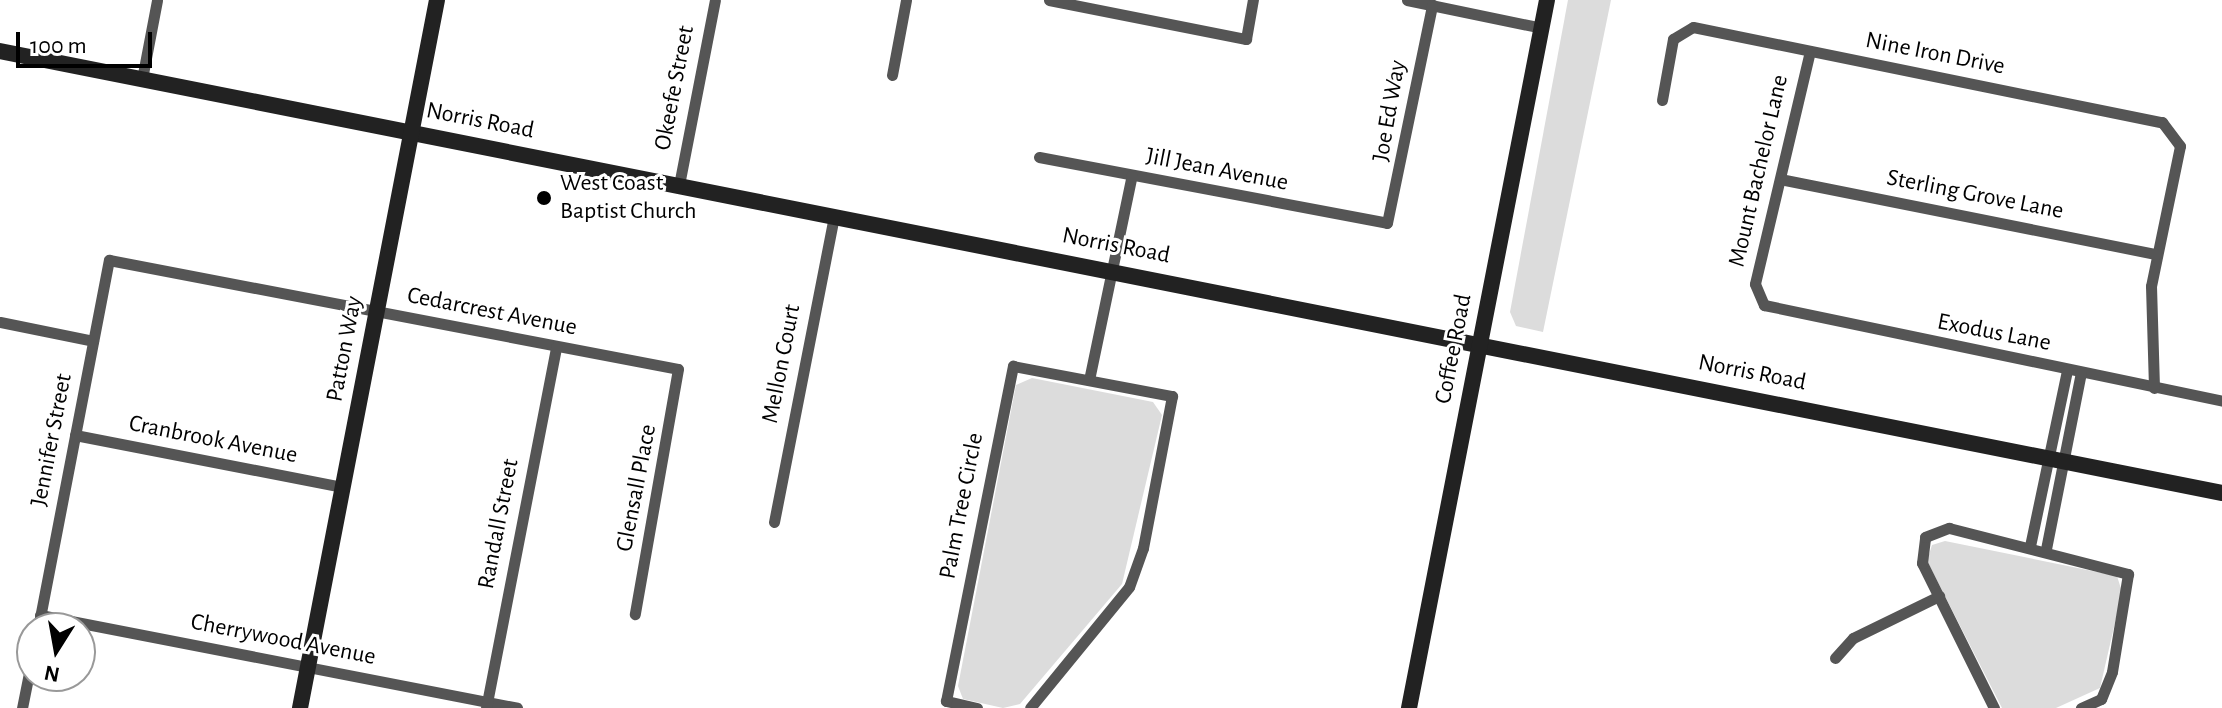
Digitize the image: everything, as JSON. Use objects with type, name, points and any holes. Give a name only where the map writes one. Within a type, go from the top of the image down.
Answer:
[{"type":"street","points":[[142,79],[157,0]]},
{"type":"street","name":"Patton Way","points":[[300,708],[437,0]]},
{"type":"street","name":"Okeefe Street","points":[[679,185],[715,0]]},
{"type":"street","points":[[892,75],[906,0]]},
{"type":"street","points":[[1049,0],[1246,39],[1253,0]]},
{"type":"street","points":[[1407,0],[1542,28]]},
{"type":"street","name":"Coffee Road","points":[[1409,708],[1547,0]]},
{"type":"street","name":"Joe Ed Way","points":[[1387,223],[1432,5]]},
{"type":"street","name":"Nine Iron Drive","points":[[1662,100],[1681,30],[1810,51],[2162,122],[2176,134],[2156,254]]},
{"type":"street","name":"Norris Road","points":[[0,51],[1479,342],[2222,493]]},
{"type":"street","name":"Mount Bachelor Lane","points":[[1760,300],[1755,284],[1785,180],[1810,51]]},
{"type":"street","name":"Jill Jean Avenue","points":[[1039,157],[1387,223]]},
{"type":"street","points":[[1089,380],[1132,175]]},
{"type":"street","name":"Sterling Grove Lane","points":[[1785,180],[2156,254]]},
{"type":"street","name":"Mellon Court","points":[[774,522],[834,215]]},
{"type":"street","points":[[2154,388],[2156,254]]},
{"type":"street","name":"Cedarcrest Avenue","points":[[109,260],[678,369]]},
{"type":"street","name":"Jennifer Street","points":[[41,612],[109,260]]},
{"type":"street","name":"Exodus Lane","points":[[1760,300],[1845,325],[2222,401]]},
{"type":"street","points":[[0,322],[93,341]]},
{"type":"street","name":"Randall Street","points":[[486,705],[556,347]]},
{"type":"street","name":"Palm Tree Circle","points":[[977,708],[946,701],[1013,366],[1172,396],[1142,554],[1129,587],[1030,708]]},
{"type":"street","name":"Glensall Place","points":[[635,614],[678,369]]},
{"type":"street","points":[[2046,549],[2067,370]]},
{"type":"street","points":[[2030,546],[2081,373]]},
{"type":"street","name":"Cranbrook Avenue","points":[[75,435],[343,487]]},
{"type":"street","points":[[1994,708],[1922,563],[1925,537],[1949,528],[2046,549],[2128,574],[2112,672],[2101,699],[2081,708]]},
{"type":"street","points":[[1835,658],[1853,638],[1939,596]]},
{"type":"street","name":"Cherrywood Avenue","points":[[96,626],[486,705],[517,708]]},
{"type":"shaded area","points":[[1568,0],[1611,0],[1543,332],[1516,326],[1510,312]]},
{"type":"shaded area","points":[[1032,378],[1153,402],[1162,415],[1122,584],[1020,704],[1003,708],[963,699],[958,686],[1016,385]]},
{"type":"shaded area","points":[[1945,541],[2117,576],[2122,592],[2100,688],[2056,708],[2002,708],[1927,561],[1932,545]]},
{"type":"place","name":"West Coast Baptist Church","points":[[544,198]]}]
